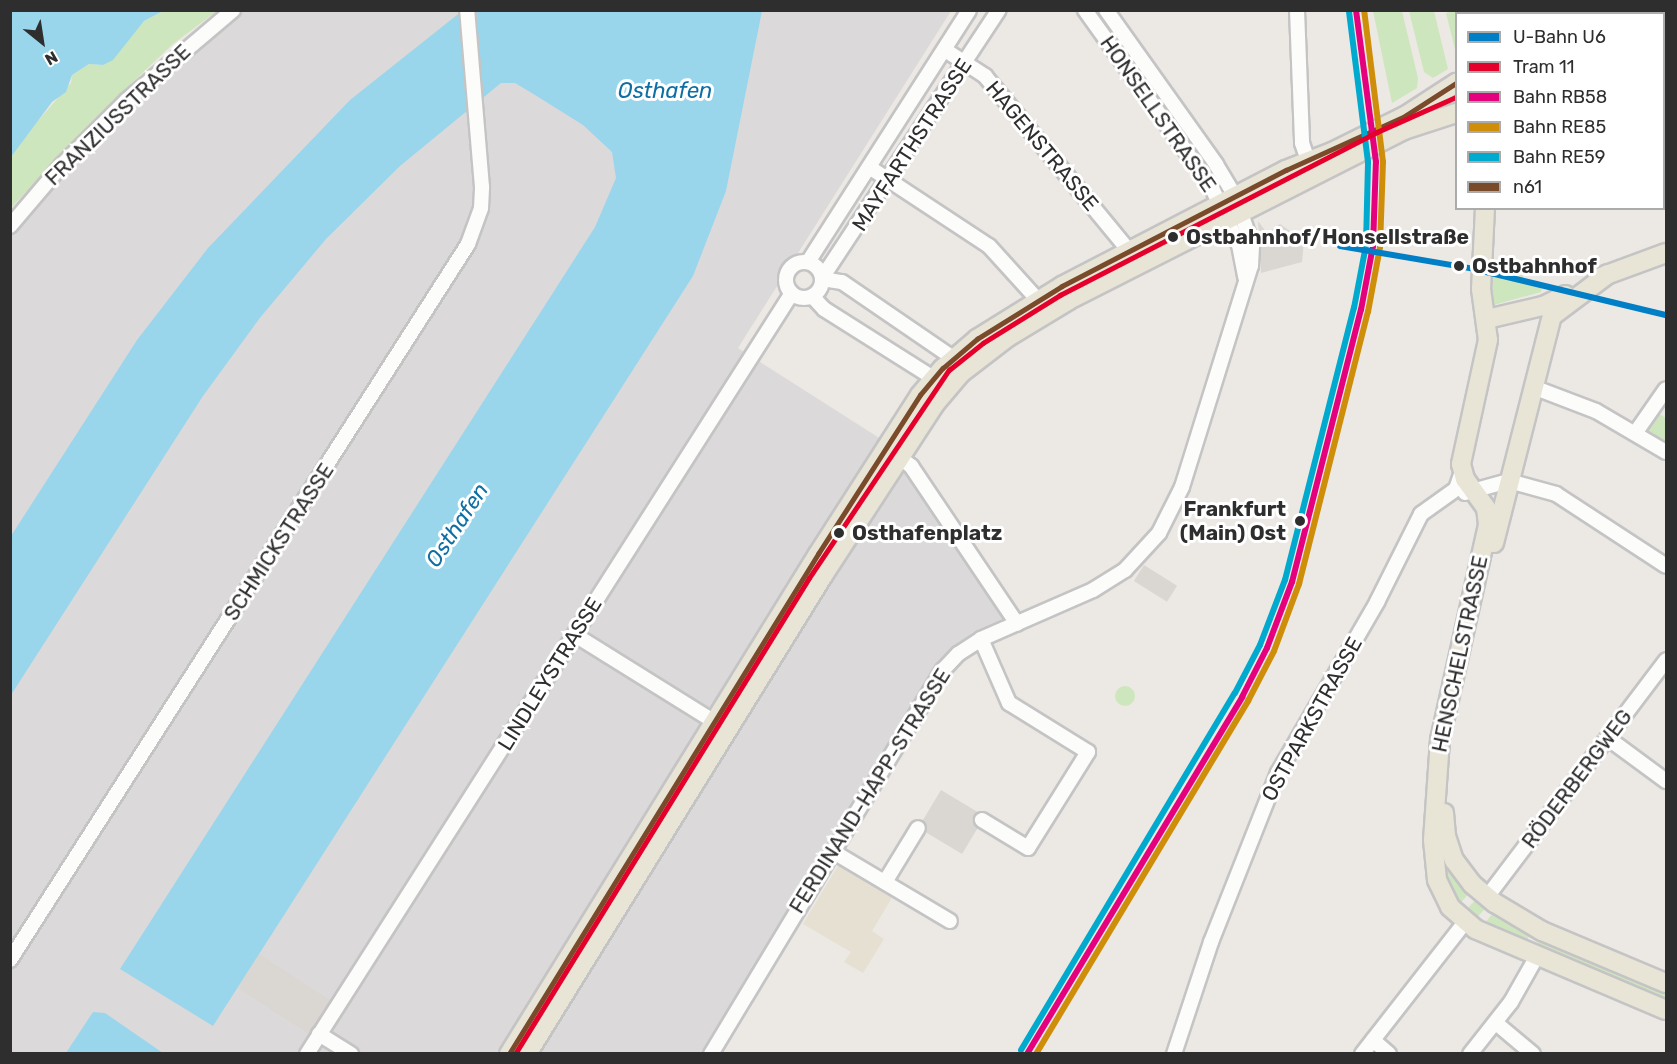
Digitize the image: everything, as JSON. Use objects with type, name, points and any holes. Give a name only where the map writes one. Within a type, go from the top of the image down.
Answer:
[{"type":"main road","points":[[527,1053],[873,468],[933,378],[956,371],[1047,313],[1231,208],[1308,160],[1405,116],[1455,84]]},
{"type":"main road","points":[[509,1053],[721,726],[956,371],[1038,300],[1130,252],[1404,130],[1455,113]]},
{"type":"main road","points":[[1462,472],[1463,444],[1487,347],[1486,319],[1481,289],[1485,210]]},
{"type":"main road","points":[[1486,319],[1506,309],[1666,253]]},
{"type":"main road","name":"HENSCHELSTRASSE","points":[[1603,276],[1553,314],[1462,665],[1445,759],[1444,818],[1450,852],[1463,874],[1487,897],[1542,931],[1666,983]]},
{"type":"main road","points":[[899,430],[900,458]]},
{"type":"main road","points":[[873,468],[900,458]]},
{"type":"main road","name":"HENSCHELSTRASSE","points":[[1462,472],[1486,508],[1488,525],[1447,696],[1436,772],[1433,837],[1441,890],[1465,922]]},
{"type":"main road","points":[[1465,922],[1534,955],[1666,1010]]},
{"type":"main road","points":[[1534,955],[1530,943],[1542,931]]},
{"type":"street","name":"FRANZIUSSTRASSE","points":[[10,226],[62,165],[127,100],[233,10]]},
{"type":"street","name":"SCHMICKSTRASSE","points":[[10,960],[468,244],[481,208],[482,187],[467,10]]},
{"type":"street","name":"MAYFARTHSTRASSE","points":[[808,262],[969,10]]},
{"type":"street","name":"MAYFARTHSTRASSE","points":[[822,278],[890,179],[999,10]]},
{"type":"street","name":"HONSELLSTRASSE","points":[[1085,10],[1231,208]]},
{"type":"street","name":"HONSELLSTRASSE","points":[[1106,10],[1216,164],[1231,208]]},
{"type":"street","points":[[1297,10],[1302,143],[1308,160]]},
{"type":"street","name":"HAGENSTRASSE","points":[[945,50],[984,76],[1130,252]]},
{"type":"street","points":[[869,167],[989,246],[1038,300]]},
{"type":"street","name":"FERDINAND-HAPP-STRASSE","points":[[711,1053],[933,683],[958,654],[981,639],[1105,584],[1125,570],[1159,533],[1182,487],[1246,282],[1253,252],[1231,208]]},
{"type":"street","points":[[822,278],[817,267],[808,262],[795,264],[787,274],[792,293],[812,296],[824,309],[933,378]]},
{"type":"street","points":[[812,296],[822,278]]},
{"type":"street","points":[[822,278],[842,282],[956,371]]},
{"type":"street","name":"LINDLEYSTRASSE","points":[[307,1053],[792,293]]},
{"type":"street","points":[[1533,387],[1573,400],[1636,432],[1666,452]]},
{"type":"street","points":[[1636,432],[1666,389]]},
{"type":"street","points":[[1654,405],[1666,413]]},
{"type":"street","points":[[900,458],[911,466],[1017,624]]},
{"type":"street","name":"OSTPARKSTRASSE","points":[[1174,1053],[1212,942],[1278,773],[1377,602],[1421,514],[1457,487],[1462,472]]},
{"type":"street","points":[[1510,477],[1572,502],[1666,566]]},
{"type":"street","name":"OSTPARKSTRASSE","points":[[1440,500],[1510,477]]},
{"type":"street","points":[[575,635],[721,726]]},
{"type":"street","points":[[981,639],[1009,703],[1088,752],[1028,848],[982,820]]},
{"type":"street","name":"RÖDERBERGWEG","points":[[1487,897],[1609,739],[1666,660]]},
{"type":"street","points":[[1609,739],[1666,781]]},
{"type":"street","points":[[885,882],[918,828]]},
{"type":"street","points":[[832,850],[950,921]]},
{"type":"street","points":[[1362,1053],[1465,922]]},
{"type":"street","points":[[1470,1053],[1496,1023],[1534,955]]},
{"type":"street","points":[[1496,1023],[1533,1053]]},
{"type":"street","points":[[320,1034],[351,1053]]},
{"type":"street","points":[[1373,1040],[1389,1053]]},
{"type":"shaded area","name":"Osthafen","points":[[233,11],[951,11],[738,348],[906,455],[1013,615],[973,632],[937,673],[714,1053],[11,1054],[11,226],[62,165]]},
{"type":"shaded area","points":[[1258,221],[1267,233],[1280,224],[1304,241],[1302,262],[1261,273]]},
{"type":"shaded area","points":[[1144,565],[1177,586],[1167,602],[1134,581]]},
{"type":"shaded area","points":[[941,790],[985,816],[962,854],[918,828]]},
{"type":"shaded area","points":[[839,864],[893,896],[872,931],[884,939],[863,973],[844,962],[851,952],[803,924]]},
{"type":"shaded area","points":[[259,954],[334,1002],[312,1036],[237,988]]},
{"type":"green space","points":[[1455,10],[1524,10],[1455,12],[1455,49],[1446,13]]},
{"type":"green space","points":[[163,11],[217,11],[173,44],[94,119],[11,208],[11,157],[14,148],[71,83],[72,75],[89,64],[103,65],[144,21]]},
{"type":"green space","points":[[1091,11],[1148,77],[1218,177],[1216,179],[1147,81]]},
{"type":"green space","points":[[1373,11],[1402,11],[1418,78],[1417,88],[1392,103]]},
{"type":"green space","points":[[1409,11],[1434,11],[1448,69],[1433,78],[1424,72]]},
{"type":"green space","points":[[1486,259],[1524,271],[1523,279],[1543,283],[1541,292],[1490,306]]},
{"type":"green space","points":[[1658,413],[1666,418],[1666,448],[1644,433]]},
{"type":"green space","points":[[1125,686],[1132,689],[1135,696],[1132,703],[1125,706],[1118,703],[1115,696],[1118,689]]},
{"type":"green space","points":[[1440,840],[1472,890],[1457,907],[1445,886]]},
{"type":"green space","points":[[1478,897],[1488,906],[1474,921],[1464,913]]},
{"type":"green space","points":[[1495,910],[1533,931],[1524,944],[1482,927]]},
{"type":"green space","points":[[1540,939],[1666,989],[1666,1004],[1535,947]]},
{"type":"water","points":[[11,10],[163,11],[144,21],[113,60],[103,65],[89,64],[72,75],[66,92],[52,102],[11,157]]},
{"type":"water","name":"Osthafen","points":[[462,11],[762,11],[726,191],[693,276],[213,1026],[120,969],[595,227],[616,178],[612,152],[583,125],[535,95],[515,83],[501,83],[400,166],[326,239],[259,319],[203,396],[11,695],[11,536],[137,340],[208,248],[350,100]]},
{"type":"water","points":[[93,1012],[105,1013],[163,1053],[66,1053]]},
{"type":"metro line","name":"U6","points":[[1340,246],[1474,269],[1666,315]]},
{"type":"tram line","name":"11","points":[[515,1054],[809,578],[949,370],[983,343],[1060,295],[1377,132],[1455,97]]},
{"type":"rail line","name":"RB58","points":[[1027,1054],[1242,697],[1267,648],[1292,582],[1361,310],[1373,246],[1376,162],[1356,10]]},
{"type":"rail line","name":"RE85","points":[[1036,1054],[1248,701],[1274,651],[1299,584],[1368,312],[1380,247],[1383,162],[1364,10]]},
{"type":"rail line","name":"RE59","points":[[1021,1050],[1235,693],[1260,645],[1285,580],[1354,308],[1366,245],[1368,162],[1349,11]]},
{"type":"transit line","name":"n61","points":[[509,1054],[818,554],[920,395],[943,368],[977,339],[1062,286],[1286,170],[1405,116],[1455,84]]},
{"type":"place","name":"Ostbahnhof/Honsellstraße","points":[[1173,237]]},
{"type":"place","name":"Ostbahnhof","points":[[1459,266]]},
{"type":"place","name":"Frankfurt (Main) Ost","points":[[1300,521]]},
{"type":"place","name":"Osthafenplatz","points":[[839,533]]}]
